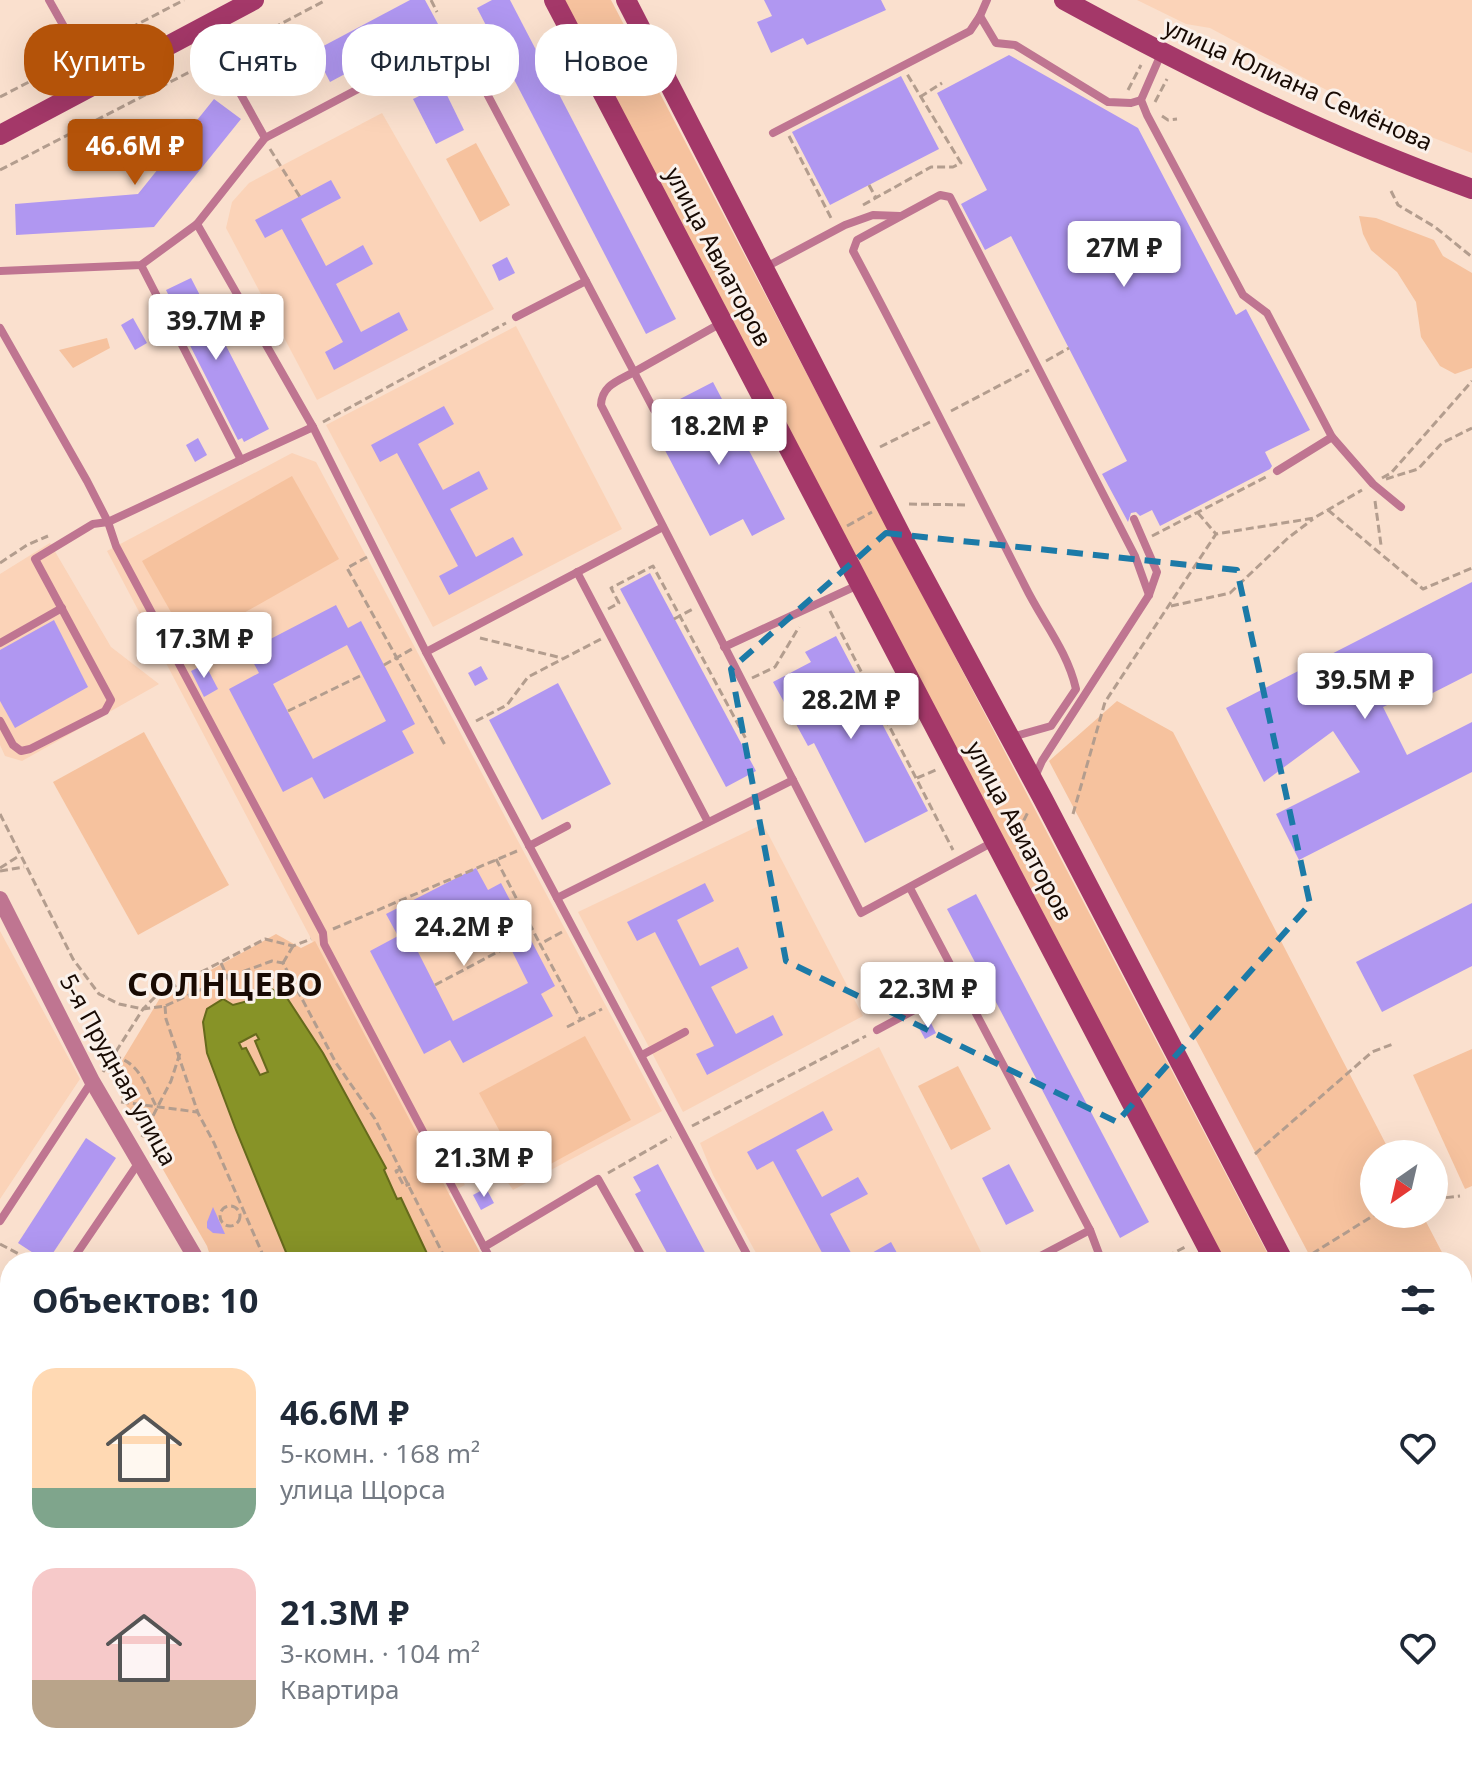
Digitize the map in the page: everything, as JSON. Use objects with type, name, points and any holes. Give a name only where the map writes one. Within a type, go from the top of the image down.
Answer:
[{"type":"street","points":[[209,24],[254,0]]},
{"type":"street","name":"улица Авиаторов","points":[[554,0],[861,584],[1003,843],[1210,1252]]},
{"type":"street","name":"улица Авиаторов","points":[[626,0],[901,535],[1288,1252]]},
{"type":"street","name":"улица Юлиана Семёнова","points":[[1064,0],[1162,53],[1293,117],[1472,189]]},
{"type":"street","points":[[0,135],[73,96]]},
{"type":"street","name":"5-я Прудная улица","points":[[0,899],[93,1083],[192,1252]]},
{"type":"lane","points":[[49,0],[63,24]]},
{"type":"lane","points":[[773,133],[970,31],[987,0]]},
{"type":"lane","points":[[980,16],[996,43],[1015,45],[1108,102],[1141,100]]},
{"type":"lane","points":[[0,271],[141,265],[197,224],[265,138],[457,37],[654,410]]},
{"type":"lane","points":[[1162,53],[1141,100],[1147,115],[1243,295],[1267,313],[1332,437],[1373,484],[1401,507]]},
{"type":"lane","points":[[242,96],[265,138]]},
{"type":"lane","points":[[1010,737],[1051,726],[1076,689],[1072,671],[1027,590],[853,251],[857,240],[940,195],[950,197],[1135,556],[1149,595]]},
{"type":"lane","points":[[765,267],[845,225],[873,215],[900,216]]},
{"type":"lane","points":[[197,224],[313,427],[424,648],[746,1252]]},
{"type":"lane","points":[[141,265],[241,460]]},
{"type":"lane","points":[[516,317],[586,281]]},
{"type":"lane","points":[[723,322],[606,388],[601,405],[861,913],[1003,843]]},
{"type":"lane","points":[[0,328],[108,522],[116,546],[323,933],[324,944],[487,1252]]},
{"type":"lane","points":[[0,721],[13,745],[21,751],[110,706],[110,695],[35,559],[93,524],[108,522],[313,427]]},
{"type":"lane","points":[[1277,471],[1332,437]]},
{"type":"lane","points":[[1033,782],[1042,761],[1149,595],[1157,572],[1134,519]]},
{"type":"lane","points":[[424,648],[460,634],[663,527]]},
{"type":"lane","points":[[577,572],[708,822]]},
{"type":"lane","points":[[724,647],[861,584]]},
{"type":"lane","points":[[0,643],[62,608]]},
{"type":"lane","points":[[557,898],[793,780]]},
{"type":"lane","points":[[529,846],[567,826]]},
{"type":"lane","points":[[910,888],[1090,1230],[1098,1252]]},
{"type":"lane","points":[[877,1030],[961,985]]},
{"type":"lane","points":[[642,1055],[685,1032]]},
{"type":"lane","points":[[0,1221],[93,1083]]},
{"type":"lane","points":[[78,1252],[135,1168],[142,1166]]},
{"type":"lane","points":[[484,1247],[598,1179],[639,1252]]},
{"type":"lane","points":[[1048,1252],[1090,1230]]},
{"type":"path","points":[[139,24],[184,0]]},
{"type":"path","points":[[281,24],[326,0]]},
{"type":"path","points":[[431,0],[437,12]]},
{"type":"path","points":[[1127,92],[1141,65]]},
{"type":"path","points":[[855,210],[931,167],[953,167],[961,163],[903,67]]},
{"type":"path","points":[[0,170],[190,72]]},
{"type":"path","points":[[1155,102],[1167,79]]},
{"type":"path","points":[[920,97],[942,83]]},
{"type":"path","points":[[0,97],[24,84]]},
{"type":"path","points":[[1161,116],[1168,120],[1177,119]]},
{"type":"path","points":[[785,128],[833,221]]},
{"type":"path","points":[[265,138],[300,197]]},
{"type":"path","points":[[869,185],[876,198]]},
{"type":"path","points":[[1391,191],[1398,205],[1435,227],[1472,257]]},
{"type":"path","points":[[313,427],[516,317]]},
{"type":"path","points":[[880,447],[1069,348]]},
{"type":"path","points":[[1171,606],[1230,593],[1314,518],[1391,473],[1472,382]]},
{"type":"path","points":[[1373,484],[1418,469],[1442,443],[1472,428]]},
{"type":"path","points":[[1145,539],[1277,471]]},
{"type":"path","points":[[1373,484],[1381,545]]},
{"type":"path","points":[[909,504],[975,505]]},
{"type":"path","points":[[843,527],[876,510]]},
{"type":"path","points":[[1328,510],[1423,589],[1472,568]]},
{"type":"path","points":[[1198,513],[1216,534]]},
{"type":"path","points":[[1071,818],[1105,702],[1216,534],[1314,518]]},
{"type":"path","points":[[368,557],[347,568],[445,745]]},
{"type":"path","points":[[599,614],[619,603],[611,588],[653,566],[746,739]]},
{"type":"path","points":[[828,607],[953,850]]},
{"type":"path","points":[[744,670],[749,680],[775,667],[802,620],[790,627]]},
{"type":"path","points":[[460,634],[562,658]]},
{"type":"path","points":[[473,723],[507,705],[528,677],[610,635]]},
{"type":"path","points":[[384,665],[396,657],[424,648]]},
{"type":"path","points":[[288,711],[362,675]]},
{"type":"path","points":[[875,700],[896,690]]},
{"type":"path","points":[[916,779],[939,768]]},
{"type":"path","points":[[1003,843],[1031,806]]},
{"type":"path","points":[[0,814],[73,959],[99,994],[119,1004],[143,1009],[165,1006],[228,977],[272,961],[283,963]]},
{"type":"path","points":[[283,963],[293,946],[529,846]]},
{"type":"path","points":[[0,869],[19,856]]},
{"type":"path","points":[[496,859],[581,1020]]},
{"type":"path","points":[[0,869],[25,867]]},
{"type":"path","points":[[540,944],[573,927]]},
{"type":"path","points":[[528,935],[534,932]]},
{"type":"path","points":[[93,1083],[143,1009],[157,995],[265,939],[293,946]]},
{"type":"path","points":[[435,985],[509,946]]},
{"type":"path","points":[[221,963],[233,989]]},
{"type":"path","points":[[283,963],[336,1063],[375,1119],[442,1252]]},
{"type":"path","points":[[567,1027],[614,1003]]},
{"type":"path","points":[[165,1006],[166,1019],[198,1113],[261,1252]]},
{"type":"path","points":[[598,1179],[682,1131],[877,1030]]},
{"type":"path","points":[[1255,1154],[1372,1052],[1393,1044]]},
{"type":"path","points":[[136,1148],[171,1081],[180,1053]]},
{"type":"path","points":[[113,1056],[126,1059],[135,1067],[157,1109]]},
{"type":"path","points":[[110,1100],[198,1113]]},
{"type":"path","points":[[1448,1197],[1460,1196]]},
{"type":"path","points":[[229,1206],[241,1212],[239,1219],[230,1226],[220,1219],[222,1209],[229,1206]]},
{"type":"path","points":[[1309,1252],[1360,1223]]},
{"type":"path","points":[[1175,1252],[1187,1246]]},
{"type":"highlighted area","points":[[886,533],[1237,570],[1310,904],[1117,1122],[786,961],[731,669]]},
{"type":"shaded area","points":[[563,0],[611,0],[624,24],[576,24]]},
{"type":"shaded area","points":[[1137,0],[1472,0],[1472,153],[1370,113],[1210,28],[1186,24]]},
{"type":"shaded area","points":[[613,96],[661,96],[1267,1252],[1220,1252]]},
{"type":"shaded area","points":[[382,113],[494,309],[317,400],[226,228],[232,202],[249,183]]},
{"type":"shaded area","points":[[476,143],[510,205],[480,222],[446,159]]},
{"type":"shaded area","points":[[1359,216],[1376,218],[1434,240],[1443,256],[1472,273],[1472,368],[1455,374],[1440,366],[1421,337],[1416,302],[1397,272],[1371,250]]},
{"type":"shaded area","points":[[516,326],[622,529],[433,627],[326,425]]},
{"type":"shaded area","points":[[107,338],[110,348],[73,368],[59,350]]},
{"type":"shaded area","points":[[292,453],[316,462],[662,1111],[513,1190],[489,1155],[459,1174],[465,1185],[446,1195],[107,551]]},
{"type":"shaded area","points":[[292,476],[339,559],[189,644],[142,561]]},
{"type":"shaded area","points":[[50,543],[111,647],[159,684],[22,761],[5,756],[0,745],[0,574]]},
{"type":"shaded area","points":[[1117,701],[1173,732],[1384,1140],[1360,1140],[1360,1228],[1429,1228],[1442,1252],[1308,1252],[1049,761]]},
{"type":"shaded area","points":[[144,732],[229,885],[138,935],[53,782]]},
{"type":"shaded area","points":[[763,824],[863,1016],[683,1112],[578,912]]},
{"type":"shaded area","points":[[0,931],[80,1079],[0,1199]]},
{"type":"shaded area","points":[[276,934],[301,948],[315,941],[480,1252],[209,1252],[111,1079],[160,998]]},
{"type":"shaded area","points":[[270,988],[287,998],[323,1053],[386,1168],[384,1170],[397,1199],[401,1198],[426,1252],[286,1252],[207,1053],[203,1022],[207,1009],[223,999],[233,1005],[248,1001],[253,991]],"holes":[[[256,1034],[259,1039],[255,1041],[268,1072],[260,1075],[246,1048],[242,1049],[239,1043]]]},
{"type":"shaded area","points":[[585,1036],[631,1120],[525,1178],[479,1093]]},
{"type":"shaded area","points":[[879,1047],[981,1252],[755,1252],[713,1175],[700,1143]]},
{"type":"shaded area","points":[[1472,1049],[1472,1186],[1465,1189],[1448,1152],[1448,1140],[1443,1140],[1413,1075]]},
{"type":"shaded area","points":[[958,1066],[991,1129],[951,1150],[918,1086]]},
{"type":"building","points":[[410,0],[425,0],[438,24],[365,24]]},
{"type":"building","points":[[492,0],[510,0],[535,48],[535,96],[560,96],[676,319],[646,334],[519,89],[519,24],[485,24],[477,8]]},
{"type":"building","points":[[764,0],[881,0],[886,10],[807,45],[803,38],[771,53],[757,22],[772,16]]},
{"type":"building","points":[[342,36],[342,76],[330,82],[326,74],[326,45]]},
{"type":"building","points":[[1009,55],[1138,128],[1236,315],[1246,309],[1310,430],[1265,452],[1272,466],[1270,469],[1160,526],[1152,510],[1140,516],[1136,512],[1131,513],[1128,522],[1102,474],[1127,461],[1011,236],[985,250],[961,204],[987,190],[937,93]]},
{"type":"building","points":[[901,76],[939,149],[830,205],[792,132]]},
{"type":"building","points":[[419,96],[447,96],[464,130],[436,144],[413,99]]},
{"type":"building","points":[[214,99],[241,119],[154,227],[16,235],[15,204],[138,194]]},
{"type":"building","points":[[331,180],[341,198],[301,219],[326,266],[363,245],[373,264],[336,284],[361,332],[399,312],[408,330],[334,370],[325,352],[343,342],[282,229],[265,238],[255,220]]},
{"type":"building","points":[[507,257],[515,273],[499,281],[492,265]]},
{"type":"building","points":[[191,278],[269,429],[244,442],[242,438],[238,440],[170,306],[173,304],[166,290]]},
{"type":"building","points":[[133,318],[147,343],[135,350],[121,325]]},
{"type":"building","points":[[713,382],[785,519],[752,536],[743,519],[710,536],[657,435],[690,418],[680,399]]},
{"type":"building","points":[[444,406],[454,424],[418,444],[443,490],[479,471],[488,489],[450,509],[476,557],[513,537],[523,555],[449,595],[439,576],[458,566],[397,453],[380,462],[371,445]]},
{"type":"building","points":[[198,438],[207,455],[195,462],[186,445]]},
{"type":"building","points":[[650,573],[756,771],[726,787],[620,589]]},
{"type":"building","points":[[1472,582],[1472,673],[1415,702],[1410,694],[1383,707],[1407,755],[1472,722],[1472,772],[1299,860],[1276,814],[1360,772],[1333,731],[1264,782],[1226,708]]},
{"type":"building","points":[[336,605],[348,628],[361,621],[415,724],[402,731],[414,753],[324,799],[312,777],[283,792],[229,689],[259,673],[247,651]],"holes":[[[347,645],[386,721],[313,759],[273,684]]]},
{"type":"building","points":[[54,620],[88,687],[15,728],[0,701],[0,650]]},
{"type":"building","points":[[836,636],[928,811],[865,843],[814,743],[808,746],[773,682],[811,662],[805,652]]},
{"type":"building","points":[[205,664],[218,689],[204,697],[191,671]]},
{"type":"building","points":[[481,666],[488,679],[475,686],[468,673]]},
{"type":"building","points":[[558,683],[611,784],[542,820],[489,720]]},
{"type":"building","points":[[476,868],[488,890],[501,883],[555,986],[541,994],[553,1016],[463,1063],[450,1040],[424,1054],[370,951],[398,936],[386,914]],"holes":[[[491,909],[528,983],[453,1021],[416,948]]]},
{"type":"building","points":[[705,883],[714,901],[677,920],[700,966],[738,947],[748,968],[711,987],[736,1034],[773,1015],[783,1035],[707,1075],[696,1054],[714,1046],[655,932],[637,941],[627,922]]},
{"type":"building","points":[[976,894],[1149,1222],[1120,1238],[947,909]]},
{"type":"building","points":[[1472,903],[1472,966],[1382,1012],[1356,962]]},
{"type":"building","points":[[930,1021],[936,1033],[925,1039],[919,1028]]},
{"type":"building","points":[[823,1111],[833,1130],[796,1150],[822,1197],[858,1177],[868,1194],[830,1214],[851,1252],[822,1252],[773,1161],[757,1170],[747,1152]]},
{"type":"building","points":[[86,1138],[116,1158],[54,1252],[32,1252],[18,1243]]},
{"type":"building","points":[[658,1164],[705,1252],[667,1252],[635,1194],[641,1191],[633,1177]]},
{"type":"building","points":[[1009,1164],[1034,1211],[1006,1225],[982,1178]]},
{"type":"building","points":[[486,1188],[494,1203],[481,1210],[473,1195]]},
{"type":"building","points":[[213,1207],[225,1234],[213,1233],[207,1228]]},
{"type":"building","points":[[891,1242],[896,1252],[874,1252]]},
{"type":"district","name":"СОЛНЦЕВО","points":[[226,985]]}]
